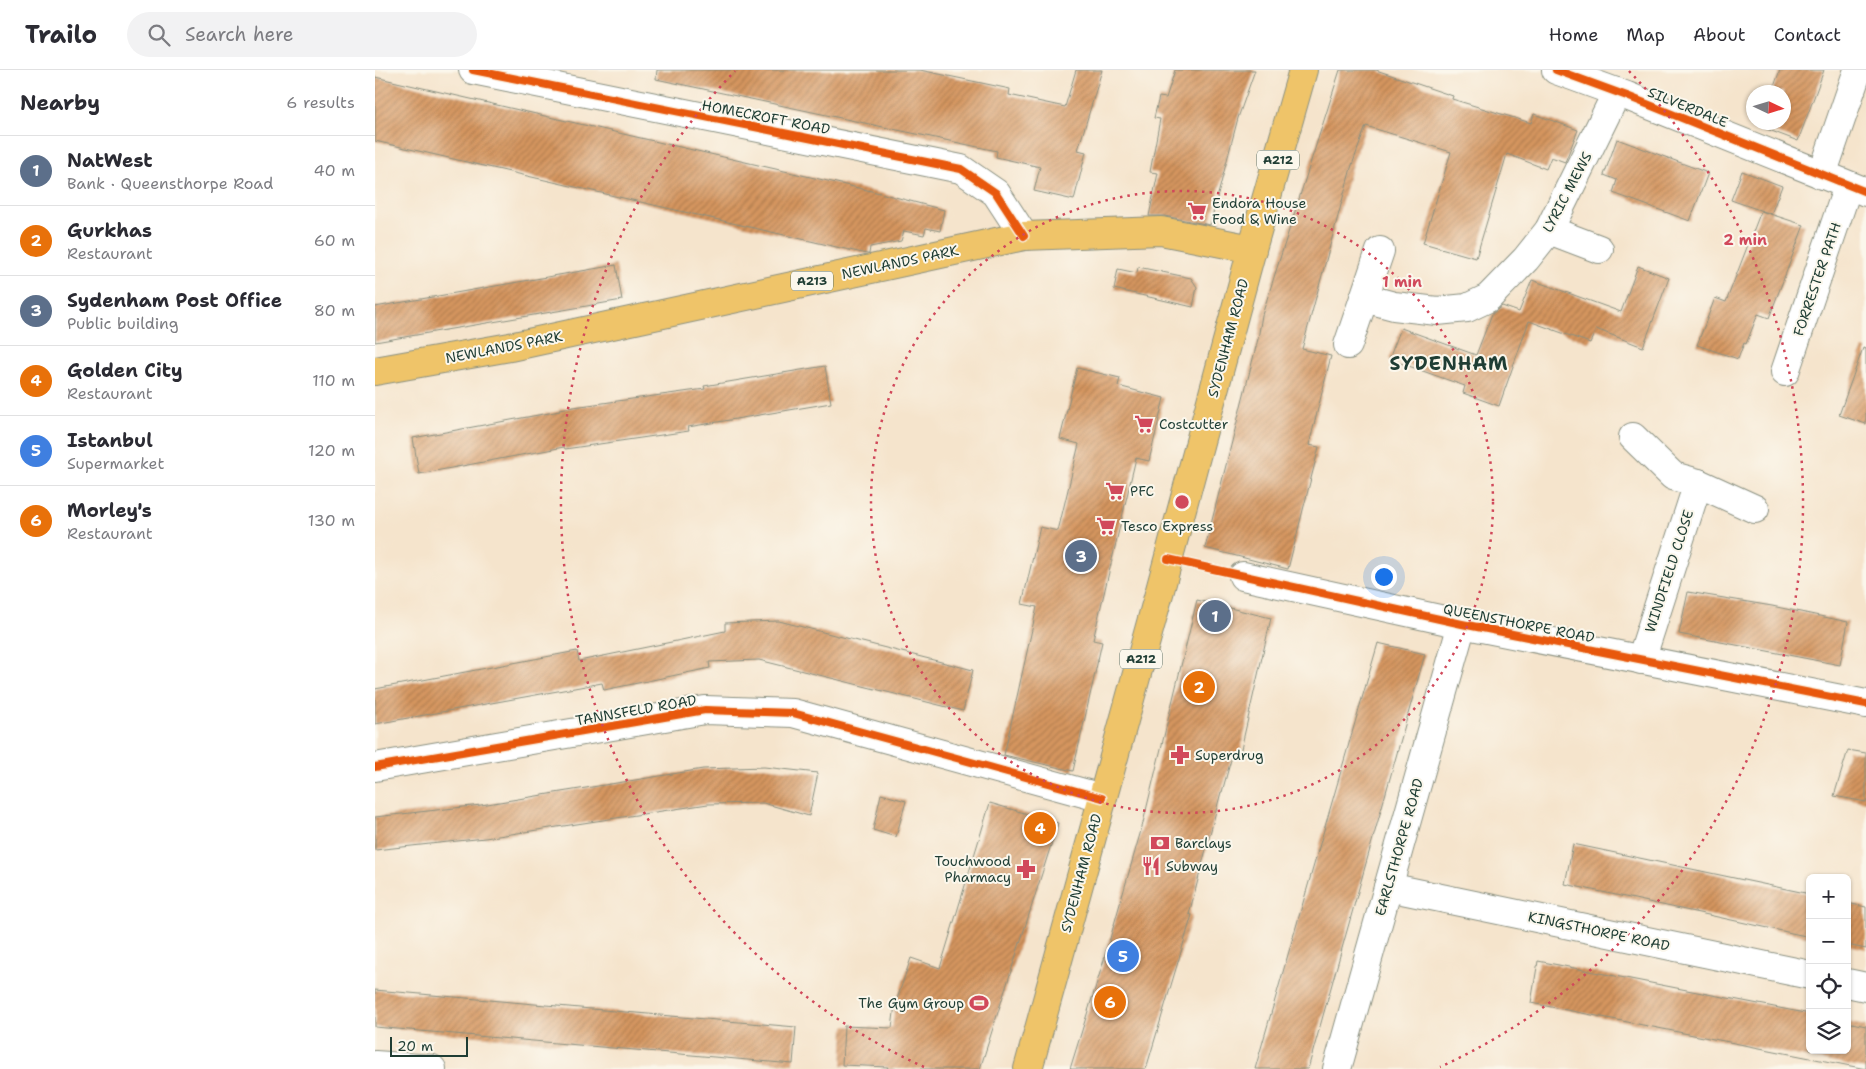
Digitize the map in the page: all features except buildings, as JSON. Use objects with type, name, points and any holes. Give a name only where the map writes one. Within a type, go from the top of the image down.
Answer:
[{"type":"main road","name":"SYDENHAM ROAD","points":[[1027,1069],[1303,70]]},
{"type":"main road","name":"NEWLANDS PARK","points":[[375,371],[510,347],[1024,236],[1161,231],[1252,249]]},
{"type":"street","name":"HOMECROFT ROAD","points":[[473,70],[961,169],[996,193],[1024,236]]},
{"type":"street","name":"SILVERDALE","points":[[1556,70],[1617,92],[1857,189]]},
{"type":"street","points":[[1822,175],[1859,70]]},
{"type":"street","name":"LYRIC MEWS","points":[[1364,298],[1394,306],[1437,311],[1467,308],[1488,298],[1526,259],[1549,230],[1617,92]]},
{"type":"street","name":"FORRESTER PATH","points":[[1785,372],[1857,189]]},
{"type":"street","points":[[1549,230],[1599,249]]},
{"type":"street","points":[[1348,345],[1380,251]]},
{"type":"street","points":[[1633,437],[1673,476],[1698,483],[1755,509]]},
{"type":"street","name":"WINDFIELD CLOSE","points":[[1641,660],[1698,483]]},
{"type":"street","name":"QUEENSTHORPE ROAD","points":[[1243,576],[1462,624],[1866,704]]},
{"type":"street","name":"EARLSTHORPE ROAD","points":[[1337,1069],[1462,624]]},
{"type":"street","name":"TANNSFELD ROAD","points":[[375,767],[705,710],[793,713],[1102,798]]},
{"type":"street","name":"KINGSTHORPE ROAD","points":[[1388,886],[1806,974]]},
{"type":"street","points":[[1851,984],[1866,987]]},
{"type":"street","points":[[375,1065],[433,1069]]},
{"type":"cycle path","points":[[473,70],[961,169],[996,193],[1024,236]]},
{"type":"cycle path","points":[[1556,70],[1627,96],[1866,192]]},
{"type":"cycle path","points":[[1168,559],[1462,624],[1866,704]]},
{"type":"cycle path","points":[[375,767],[705,710],[793,713],[1102,798]]},
{"type":"place","name":"Endora House Food & Wine","points":[[1197,211]]},
{"type":"place","name":"Costcutter","points":[[1144,424]]},
{"type":"place","name":"PFC","points":[[1115,491]]},
{"type":"place","name":"Tesco Express","points":[[1106,526]]},
{"type":"place","name":"Sydenham Post Office","points":[[1081,556]]},
{"type":"place","name":"NatWest","points":[[1215,616]]},
{"type":"place","name":"Gurkhas","points":[[1199,687]]},
{"type":"place","name":"Superdrug","points":[[1180,755]]},
{"type":"place","name":"Golden City","points":[[1040,828]]},
{"type":"place","name":"Barclays","points":[[1160,843]]},
{"type":"place","name":"Subway","points":[[1151,866]]},
{"type":"place","name":"Touchwood Pharmacy","points":[[1026,869]]},
{"type":"place","name":"Istanbul","points":[[1123,956]]},
{"type":"place","name":"Morley's","points":[[1110,1002]]},
{"type":"place","name":"The Gym Group","points":[[979,1003]]},
{"type":"district","name":"SYDENHAM","points":[[1449,363]]}]
